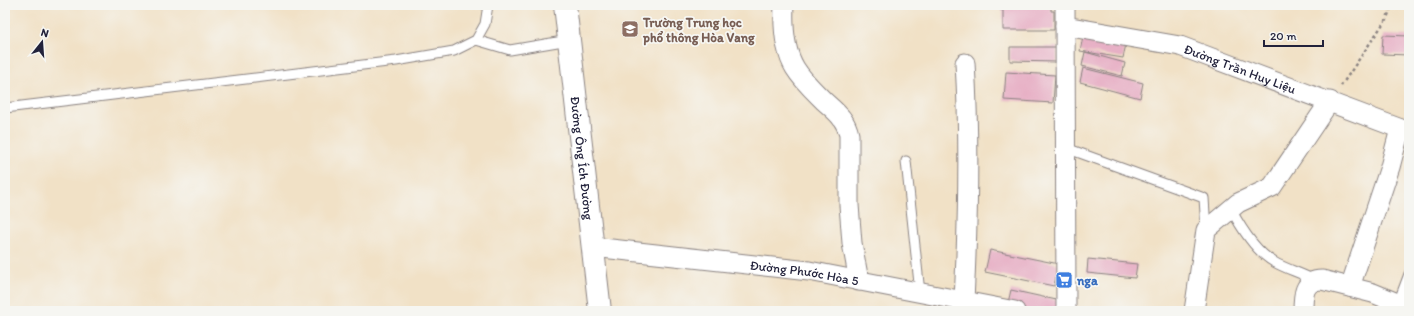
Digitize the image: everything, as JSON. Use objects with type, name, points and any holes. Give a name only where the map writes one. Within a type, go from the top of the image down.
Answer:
[{"type":"main road","name":"Đường Ông Ích Đường","points":[[565,5],[600,311]]},
{"type":"street","points":[[784,5],[783,23],[787,47],[795,68],[808,85],[847,124],[849,135],[849,205],[852,243],[859,281]]},
{"type":"street","points":[[1065,5],[1066,311]]},
{"type":"street","name":"Đường Trần Huy Liệu","points":[[1065,26],[1180,46],[1404,130]]},
{"type":"street","points":[[964,301],[967,247],[968,107],[965,63]]},
{"type":"street","points":[[1194,311],[1206,230],[1238,203],[1272,187],[1330,101]]},
{"type":"street","points":[[1350,287],[1390,167],[1404,130]]},
{"type":"street","name":"Đường Phước Hòa 5","points":[[593,247],[809,271],[1015,311]]},
{"type":"street","points":[[1302,311],[1304,295],[1308,285],[1314,280],[1322,280],[1373,293],[1404,306]]},
{"type":"lane","points":[[5,108],[396,61],[454,51],[476,40],[485,24],[488,5]]},
{"type":"lane","points":[[476,40],[510,50],[569,40]]},
{"type":"lane","points":[[1066,148],[1204,198],[1206,230]]},
{"type":"lane","points":[[906,161],[920,292]]},
{"type":"lane","points":[[1231,209],[1238,222],[1255,245],[1273,262],[1314,280]]},
{"type":"lane","points":[[1404,306],[1409,274]]},
{"type":"path","points":[[1330,101],[1387,18],[1392,5]]},
{"type":"building","points":[[1000,5],[1051,5],[1051,11],[1054,11],[1054,30],[1003,30],[1003,10],[1000,10]]},
{"type":"building","points":[[1383,35],[1409,36],[1409,55],[1382,54]]},
{"type":"building","points":[[1083,37],[1126,44],[1123,58],[1080,51]]},
{"type":"building","points":[[1010,47],[1057,47],[1057,62],[1010,61]]},
{"type":"building","points":[[1085,52],[1125,63],[1122,76],[1082,66]]},
{"type":"building","points":[[1083,68],[1143,83],[1140,98],[1080,82]]},
{"type":"building","points":[[1006,72],[1055,75],[1053,103],[1004,100]]},
{"type":"building","points":[[990,250],[1059,264],[1054,286],[985,272]]},
{"type":"building","points":[[1088,259],[1137,264],[1135,278],[1087,273]]},
{"type":"building","points":[[1011,290],[1061,301],[1059,311],[1028,311],[1007,307]]},
{"type":"place","name":"Trường Trung học phổ thông Hòa Vang","points":[[630,29]]},
{"type":"place","name":"nga","points":[[1064,280]]}]
